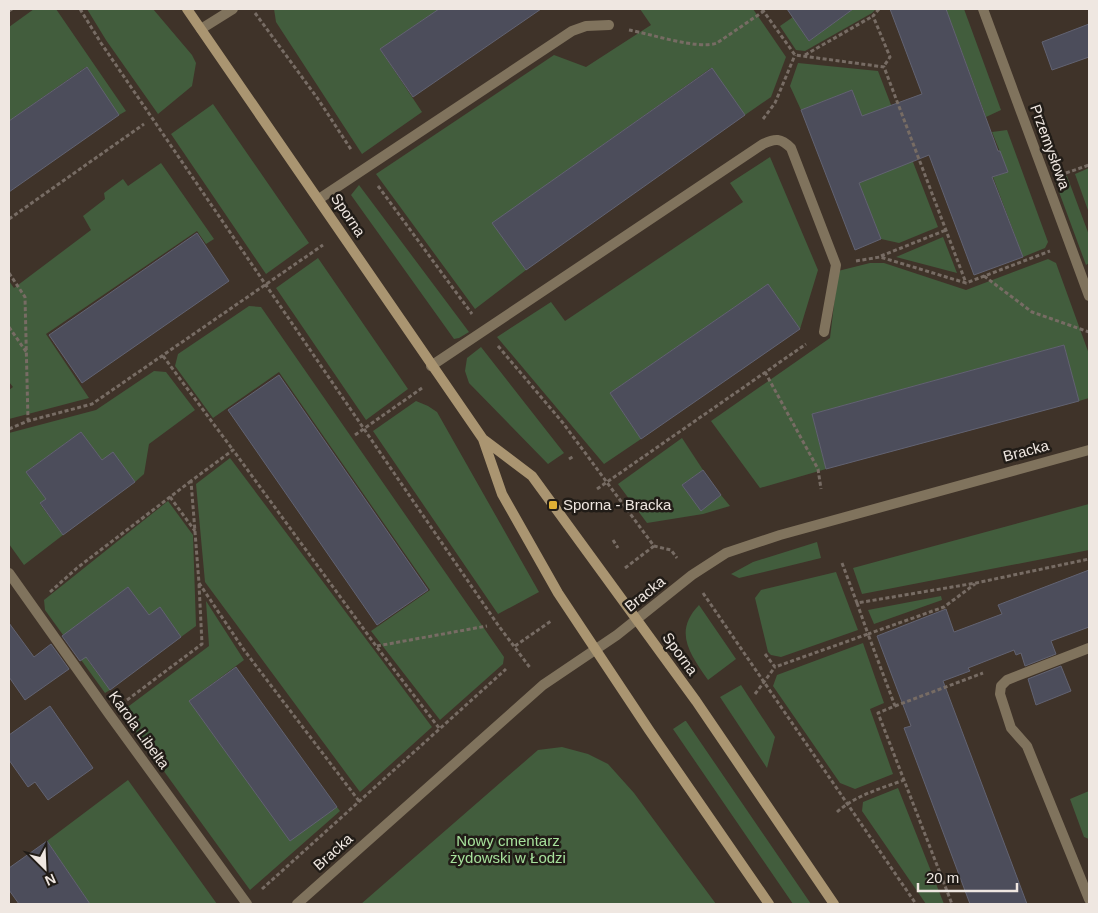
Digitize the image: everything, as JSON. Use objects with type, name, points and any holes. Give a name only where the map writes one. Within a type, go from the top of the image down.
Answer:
[{"type":"street","name":"Sporna","points":[[187,9],[483,439],[502,494],[558,592],[769,904]]},
{"type":"street","points":[[201,29],[233,9]]},
{"type":"street","name":"Przemysłowa","points":[[983,9],[1089,296]]},
{"type":"street","points":[[319,200],[572,30],[586,26],[609,25]]},
{"type":"street","points":[[431,366],[773,139],[783,141],[791,148],[836,265],[824,332]]},
{"type":"street","name":"Sporna","points":[[483,439],[532,476],[696,701],[834,904]]},
{"type":"street","name":"Bracka","points":[[297,904],[543,685],[596,650],[637,620],[692,575],[726,553],[780,535],[1089,450]]},
{"type":"street","name":"Karola Libelta","points":[[9,573],[108,714],[247,904]]},
{"type":"street","points":[[1089,648],[1007,680],[1001,686],[1000,694],[1011,728],[1026,746],[1089,899]]},
{"type":"path","points":[[80,9],[101,43],[498,625],[543,685]]},
{"type":"path","points":[[252,9],[318,99],[365,169],[484,331],[563,423],[654,546],[671,550],[692,575],[916,904]]},
{"type":"path","points":[[803,56],[873,16],[879,9]]},
{"type":"path","points":[[609,25],[709,46],[717,44],[763,10],[794,55],[884,66]]},
{"type":"path","points":[[873,16],[890,57],[884,66]]},
{"type":"path","points":[[884,66],[966,283]]},
{"type":"path","points":[[9,219],[144,124]]},
{"type":"path","points":[[836,265],[880,257],[946,230]]},
{"type":"path","points":[[9,429],[92,404],[342,232]]},
{"type":"path","points":[[880,257],[966,283],[1059,248]]},
{"type":"path","points":[[9,273],[25,297],[28,354],[28,422]]},
{"type":"path","points":[[984,276],[1032,312],[1089,332]]},
{"type":"path","points":[[9,326],[28,354]]},
{"type":"path","points":[[597,489],[824,332]]},
{"type":"path","points":[[162,356],[376,646],[439,728]]},
{"type":"path","points":[[765,372],[818,469],[822,489]]},
{"type":"path","points":[[355,435],[438,376]]},
{"type":"path","points":[[33,606],[77,568],[232,450]]},
{"type":"path","points":[[570,458],[574,456]]},
{"type":"path","points":[[108,714],[202,644],[191,481]]},
{"type":"path","points":[[170,497],[195,531]]},
{"type":"path","points":[[613,540],[618,548]]},
{"type":"path","points":[[857,603],[976,583],[1089,559]]},
{"type":"path","points":[[842,563],[895,706],[878,712],[952,904]]},
{"type":"path","points":[[199,583],[244,650],[359,801]]},
{"type":"path","points":[[755,694],[775,667],[944,607],[976,583]]},
{"type":"path","points":[[376,646],[487,626]]},
{"type":"path","points":[[765,654],[775,667]]},
{"type":"path","points":[[247,904],[506,669]]},
{"type":"path","points":[[837,812],[847,803],[858,797],[904,780]]},
{"type":"green space","points":[[34,9],[56,9],[126,111],[119,115],[86,67],[9,121],[9,27]]},
{"type":"green space","points":[[87,9],[153,9],[192,55],[196,63],[192,86],[158,114],[106,40]]},
{"type":"green space","points":[[274,9],[439,9],[380,49],[422,112],[362,154],[276,22]]},
{"type":"green space","points":[[640,9],[753,9],[786,57],[771,97],[745,115],[711,68],[493,223],[526,270],[475,309],[376,174],[554,55],[586,67],[651,25]]},
{"type":"green space","points":[[853,9],[876,9],[805,51],[796,50],[780,26],[793,17],[809,41]]},
{"type":"green space","points":[[946,9],[964,9],[1001,110],[986,117]]},
{"type":"green space","points":[[798,63],[878,71],[938,227],[899,243],[881,239],[859,183],[884,172],[852,90],[801,110],[790,86]]},
{"type":"green space","points":[[213,104],[309,243],[266,274],[171,134]]},
{"type":"green space","points":[[1007,130],[1048,242],[1045,248],[1023,257],[993,177],[1008,172],[992,132]]},
{"type":"green space","points":[[770,157],[818,270],[800,329],[768,284],[610,393],[641,439],[604,464],[497,337],[551,302],[565,321],[743,202],[730,183]]},
{"type":"green space","points":[[161,163],[214,239],[206,244],[197,231],[46,334],[89,398],[9,419],[9,390],[13,387],[9,382],[9,281],[14,288],[91,230],[83,216],[105,199],[104,193],[123,179],[128,186]]},
{"type":"green space","points":[[1089,168],[1089,213],[1075,174]]},
{"type":"green space","points":[[1067,176],[1089,235],[1089,263],[1086,265],[1055,181]]},
{"type":"green space","points":[[359,185],[469,332],[454,339],[351,195]]},
{"type":"green space","points":[[943,237],[957,273],[896,257]]},
{"type":"green space","points":[[318,258],[408,389],[366,420],[276,288]]},
{"type":"green space","points":[[1048,259],[1056,263],[1089,354],[1089,398],[1079,401],[1064,345],[812,414],[826,469],[760,488],[711,421],[830,338],[838,271],[870,263],[884,263],[966,290]]},
{"type":"green space","points":[[249,306],[261,307],[504,657],[503,664],[440,720],[371,631],[430,590],[279,372],[213,418],[175,366],[178,354]]},
{"type":"green space","points":[[481,347],[564,453],[548,464],[469,383],[465,371],[467,358]]},
{"type":"green space","points":[[154,371],[166,372],[195,410],[149,444],[144,474],[135,482],[113,453],[102,460],[81,432],[26,472],[46,499],[40,504],[63,535],[24,565],[9,544],[9,433],[96,410]]},
{"type":"green space","points":[[416,401],[437,412],[539,592],[498,614],[373,431]]},
{"type":"green space","points":[[682,438],[703,470],[682,485],[701,510],[721,495],[730,506],[703,514],[647,523],[618,484]]},
{"type":"green space","points":[[230,458],[432,727],[360,792],[205,582],[196,484]]},
{"type":"green space","points":[[168,501],[193,535],[196,626],[181,637],[160,608],[149,615],[128,587],[73,628],[92,654],[87,659],[110,690],[105,693],[45,610],[44,600]]},
{"type":"green space","points":[[1089,504],[1089,550],[862,594],[853,568]]},
{"type":"green space","points":[[817,542],[821,558],[739,578],[731,574],[753,562]]},
{"type":"green space","points":[[836,572],[858,630],[781,657],[771,655],[768,652],[755,598],[761,590]]},
{"type":"green space","points":[[941,596],[942,600],[874,624],[868,610]]},
{"type":"green space","points":[[206,601],[244,660],[189,701],[290,840],[337,807],[340,811],[250,890],[121,712],[209,646]]},
{"type":"green space","points":[[699,605],[736,659],[708,680],[695,661],[687,643],[687,624]]},
{"type":"green space","points":[[863,643],[884,703],[870,709],[893,774],[855,789],[840,783],[773,686],[777,675]]},
{"type":"green space","points":[[741,685],[775,737],[767,768],[720,697]]},
{"type":"green space","points":[[685,721],[811,904],[793,904],[673,729]]},
{"type":"green space","name":"Nowy cmentarz żydowski w Łodzi","points":[[562,747],[588,754],[608,764],[634,793],[716,904],[361,904],[538,750]]},
{"type":"green space","points":[[128,780],[217,904],[90,904],[47,841]]},
{"type":"green space","points":[[898,788],[944,904],[926,904],[862,811],[863,802]]},
{"type":"green space","points":[[1089,791],[1089,839],[1084,837],[1070,799]]},
{"type":"building","points":[[439,9],[541,9],[413,97],[380,49]]},
{"type":"building","points":[[787,9],[853,9],[809,41]]},
{"type":"building","points":[[890,9],[946,9],[998,151],[1000,151],[1008,172],[992,177],[1023,257],[974,275],[929,155],[859,183],[881,239],[855,250],[801,110],[852,90],[862,116],[922,94]]},
{"type":"building","points":[[1089,24],[1089,57],[1052,70],[1042,42]]},
{"type":"building","points":[[87,67],[119,115],[9,192],[9,121]]},
{"type":"building","points":[[712,68],[745,115],[526,270],[492,223]]},
{"type":"building","points":[[197,233],[229,281],[82,383],[49,335]]},
{"type":"building","points":[[768,284],[800,329],[641,439],[610,393]]},
{"type":"building","points":[[1064,345],[1079,401],[826,469],[812,414]]},
{"type":"building","points":[[279,375],[428,590],[377,625],[228,410]]},
{"type":"building","points":[[81,432],[102,460],[113,452],[135,482],[63,535],[40,503],[46,499],[26,472]]},
{"type":"building","points":[[703,470],[721,495],[701,511],[682,485]]},
{"type":"building","points":[[1089,570],[1089,627],[1051,641],[1056,654],[1025,666],[1021,653],[1016,655],[1014,650],[968,668],[970,671],[943,681],[1027,904],[970,904],[904,728],[911,726],[877,636],[946,609],[954,632],[1002,614],[998,605]]},
{"type":"building","points":[[128,587],[149,615],[160,607],[181,637],[110,690],[86,657],[80,661],[62,636]]},
{"type":"building","points":[[9,623],[34,657],[51,644],[69,669],[25,700],[9,677]]},
{"type":"building","points":[[1061,666],[1071,691],[1036,705],[1028,679]]},
{"type":"building","points":[[236,667],[337,807],[290,841],[189,701]]},
{"type":"building","points":[[50,706],[93,768],[48,800],[35,782],[28,787],[9,760],[9,735]]},
{"type":"building","points":[[47,841],[90,904],[19,904],[9,890],[9,868]]},
{"type":"place","name":"Sporna - Bracka","points":[[553,505]]}]
